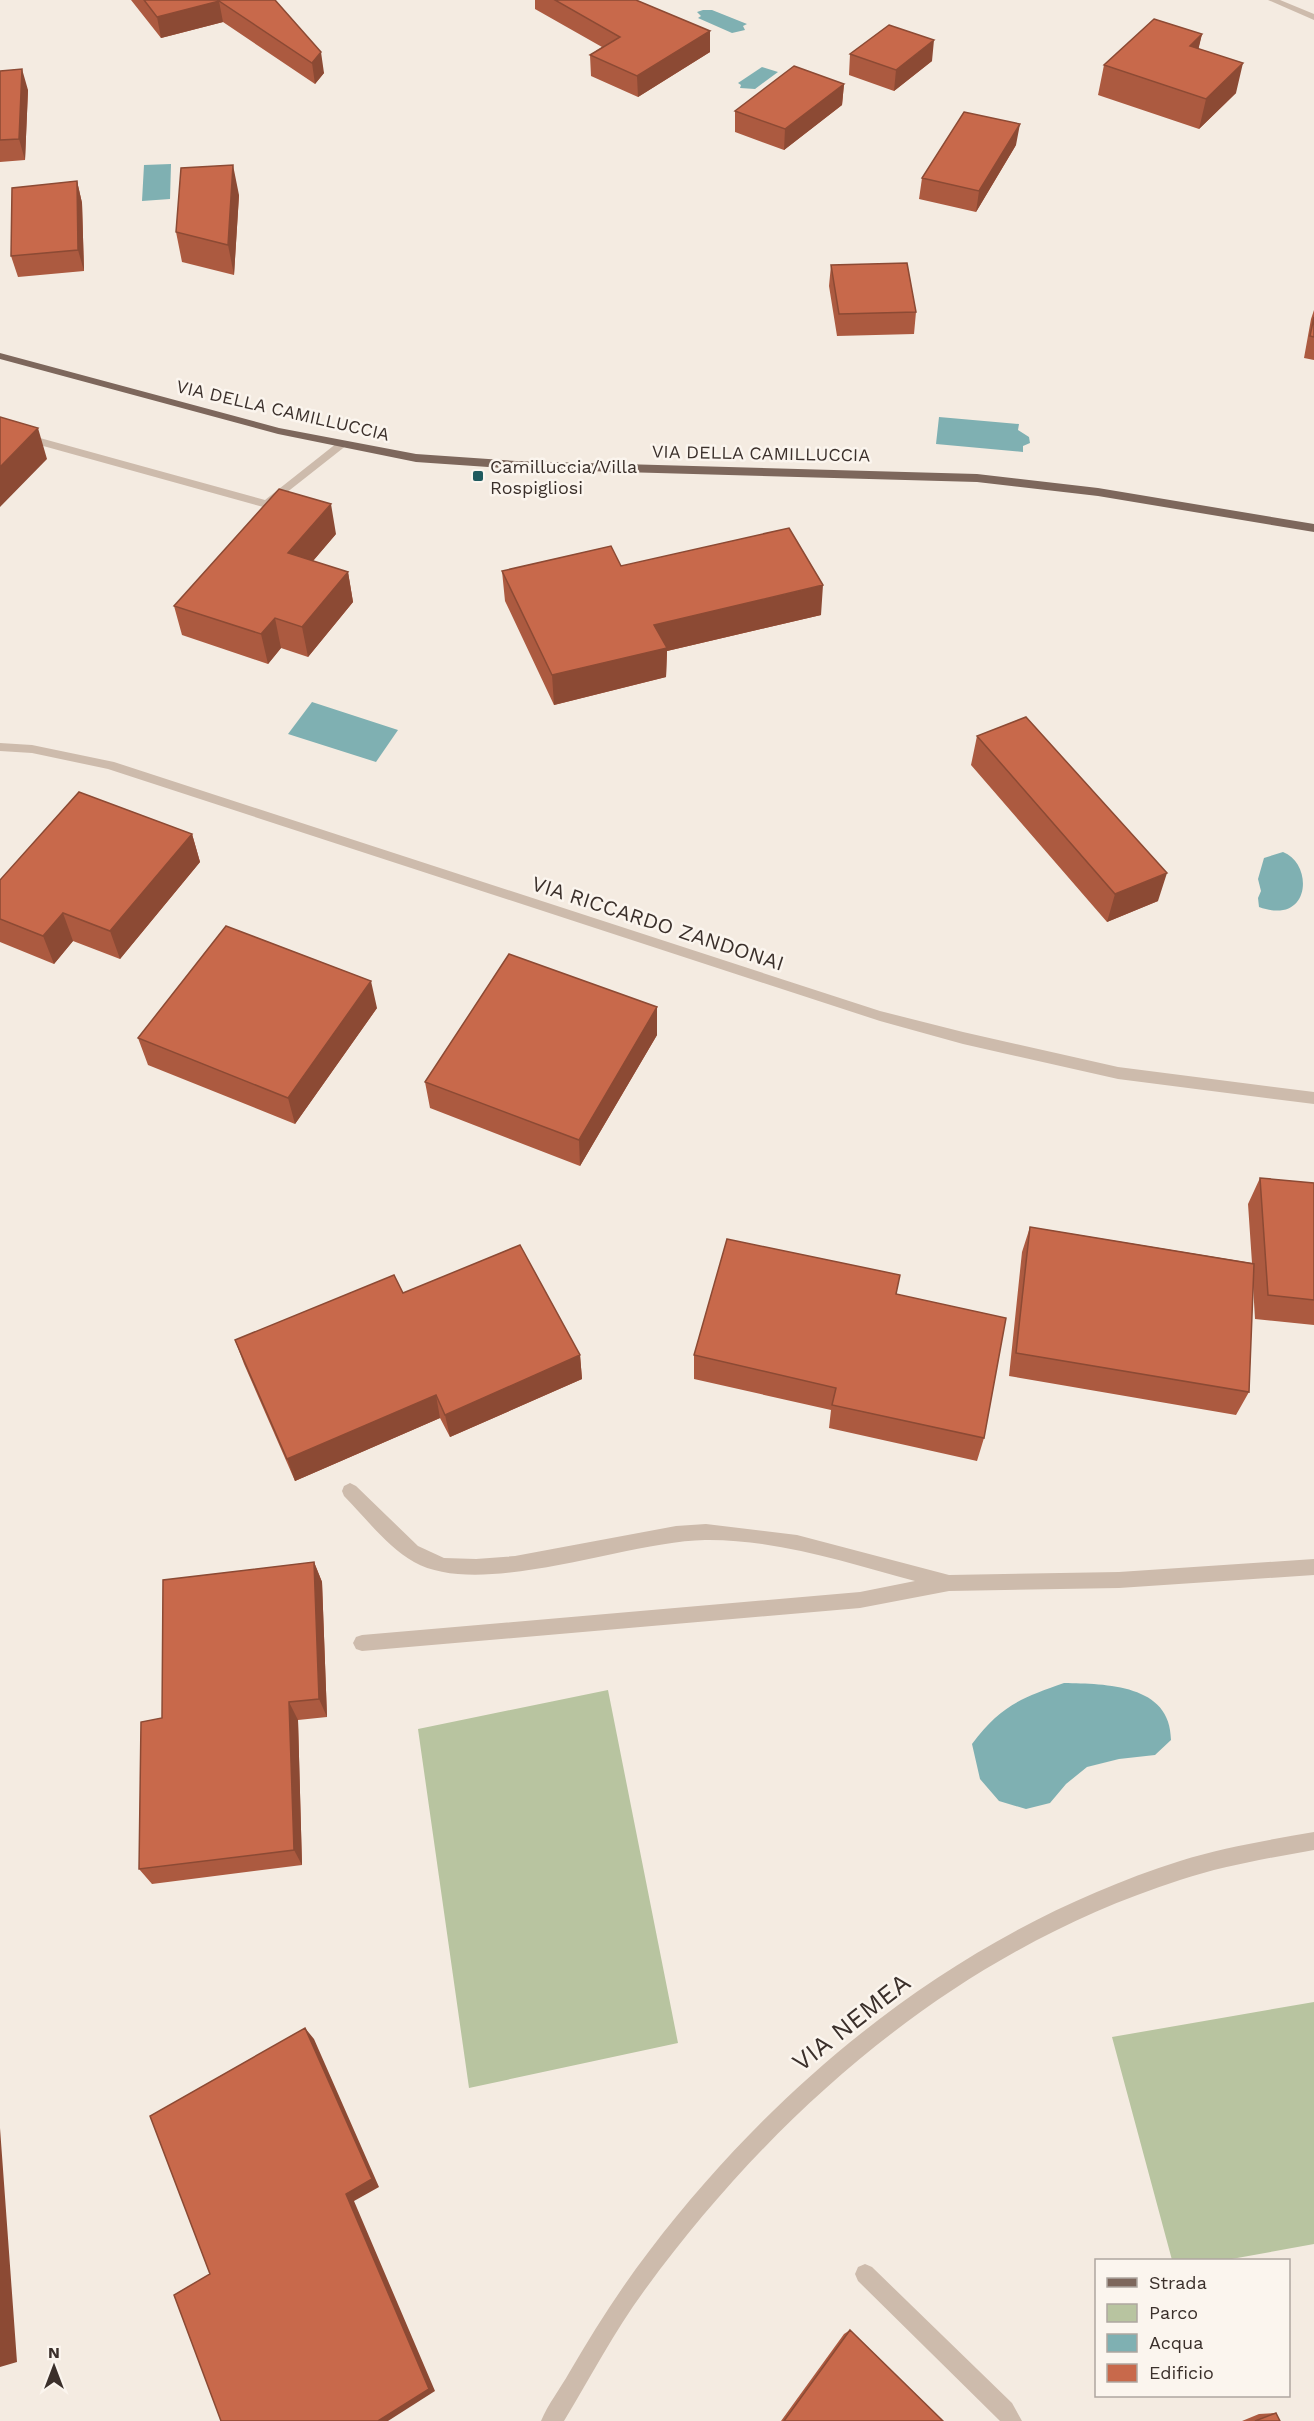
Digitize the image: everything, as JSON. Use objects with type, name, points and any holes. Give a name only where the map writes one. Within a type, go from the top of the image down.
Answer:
[{"type":"main road","name":"VIA DELLA CAMILLUCCIA","points":[[0,356],[341,445],[416,458],[474,464],[977,477],[1098,492],[1314,528]]},
{"type":"street","points":[[1272,0],[1314,17]]},
{"type":"street","points":[[0,430],[267,504],[341,445]]},
{"type":"street","name":"VIA RICCARDO ZANDONAI","points":[[0,747],[32,749],[109,765],[605,928],[880,1016],[952,1036],[1118,1073],[1314,1098]]},
{"type":"street","points":[[351,1491],[420,1557],[441,1565],[470,1569],[549,1557],[669,1533],[706,1532],[765,1537],[827,1550],[949,1583]]},
{"type":"street","points":[[362,1643],[860,1600],[949,1583],[1119,1580],[1314,1567]]},
{"type":"street","name":"VIA NEMEA","points":[[552,2421],[635,2286],[686,2219],[739,2157],[792,2102],[887,2025],[1000,1948],[1126,1889],[1228,1856],[1314,1841]]},
{"type":"street","points":[[865,2274],[1005,2410],[1011,2421]]},
{"type":"green space","points":[[608,1690],[678,2043],[469,2088],[418,1729]]},
{"type":"green space","points":[[1314,2002],[1314,2244],[1232,2259],[1172,2259],[1112,2037]]},
{"type":"water","points":[[712,10],[747,24],[743,26],[745,30],[732,33],[698,18],[701,16],[697,12]]},
{"type":"water","points":[[762,67],[778,72],[755,89],[740,88],[741,85],[738,83]]},
{"type":"water","points":[[171,164],[170,199],[142,201],[144,165]]},
{"type":"water","points":[[939,417],[1019,424],[1018,430],[1029,437],[1030,443],[1023,446],[1023,452],[936,444]]},
{"type":"water","points":[[312,702],[398,730],[376,762],[288,734]]},
{"type":"water","points":[[1283,852],[1300,868],[1303,880],[1298,901],[1289,908],[1276,911],[1259,907],[1258,898],[1261,891],[1258,879],[1264,858]]},
{"type":"water","points":[[1064,1683],[1116,1687],[1148,1698],[1160,1708],[1168,1722],[1171,1740],[1155,1755],[1119,1759],[1087,1767],[1066,1784],[1050,1803],[1026,1809],[999,1801],[980,1779],[972,1744],[992,1721],[1012,1705]]},
{"type":"building","points":[[144,0],[275,0],[321,52],[312,63],[219,1],[157,17]]},
{"type":"building","points":[[555,0],[636,0],[710,31],[637,76],[590,55],[620,37]]},
{"type":"building","points":[[1154,19],[1202,34],[1190,46],[1243,63],[1206,99],[1104,65]]},
{"type":"building","points":[[889,25],[934,40],[896,70],[850,54]]},
{"type":"building","points":[[794,66],[844,84],[785,129],[735,111]]},
{"type":"building","points":[[22,69],[19,139],[0,140],[0,71]]},
{"type":"building","points":[[964,112],[1020,124],[979,191],[922,178]]},
{"type":"building","points":[[233,165],[228,245],[176,232],[181,168]]},
{"type":"building","points":[[77,181],[78,250],[11,256],[12,188]]},
{"type":"building","points":[[907,263],[916,312],[839,314],[831,265]]},
{"type":"building","points":[[1314,317],[1314,337],[1310,336]]},
{"type":"building","points":[[0,417],[38,428],[0,467]]},
{"type":"building","points":[[279,489],[331,504],[288,553],[348,572],[302,627],[275,618],[261,634],[174,606]]},
{"type":"building","points":[[789,528],[823,585],[654,625],[667,648],[552,675],[502,571],[611,546],[621,566]]},
{"type":"building","points":[[1026,717],[1167,873],[1115,894],[977,736]]},
{"type":"building","points":[[79,792],[192,834],[110,931],[63,913],[43,936],[0,919],[0,880]]},
{"type":"building","points":[[226,926],[371,981],[288,1098],[138,1038]]},
{"type":"building","points":[[509,954],[657,1007],[579,1140],[425,1082]]},
{"type":"building","points":[[1260,1178],[1314,1183],[1314,1300],[1268,1295]]},
{"type":"building","points":[[1030,1227],[1254,1264],[1249,1392],[1016,1353]]},
{"type":"building","points":[[727,1239],[900,1275],[896,1294],[1006,1318],[984,1438],[832,1405],[836,1388],[694,1355]]},
{"type":"building","points":[[520,1245],[580,1355],[445,1415],[436,1395],[287,1459],[235,1340],[394,1275],[403,1293]]},
{"type":"building","points":[[314,1562],[319,1699],[289,1702],[294,1850],[139,1869],[141,1722],[162,1718],[163,1580]]},
{"type":"building","points":[[305,2028],[372,2179],[346,2194],[429,2389],[378,2421],[221,2421],[174,2295],[210,2274],[150,2116]]},
{"type":"building","points":[[850,2330],[943,2421],[784,2421]]},
{"type":"building","points":[[1276,2413],[1280,2421],[1255,2421]]},
{"type":"place","name":"Camilluccia/Villa Rospigliosi","points":[[478,476]]}]
